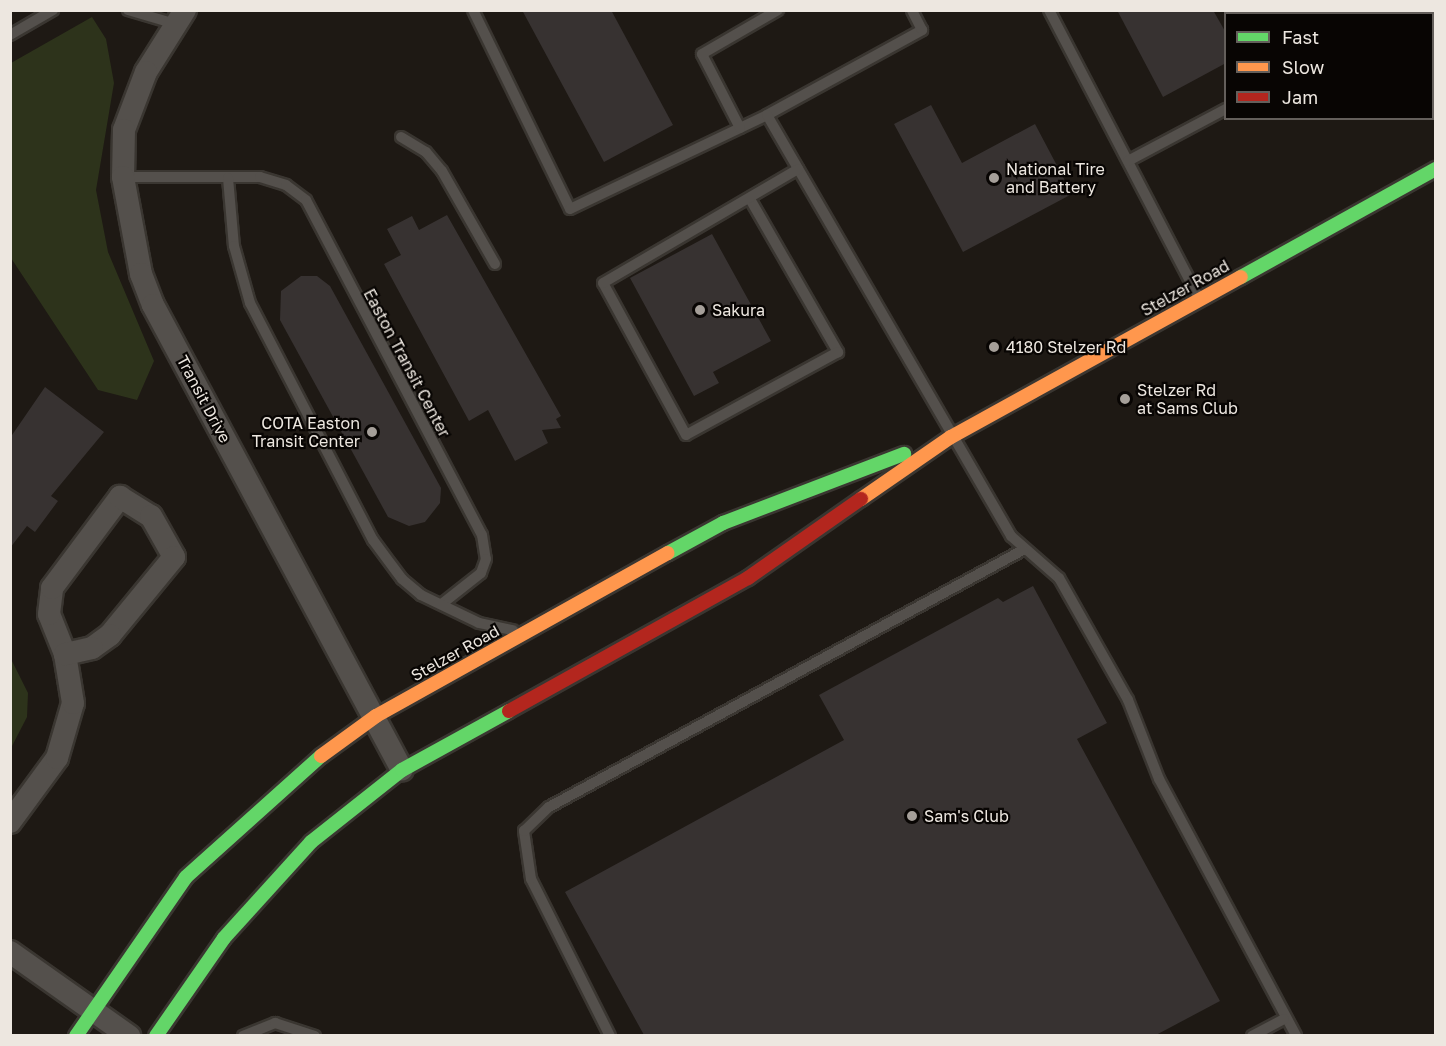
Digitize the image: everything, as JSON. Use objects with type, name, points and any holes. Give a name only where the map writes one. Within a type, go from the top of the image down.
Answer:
[{"type":"main road","name":"Stelzer Road","points":[[156,1035],[224,938],[310,842],[402,770],[748,578],[951,437],[1436,169]]},
{"type":"main road","name":"Stelzer Road","points":[[76,1035],[90,1009],[186,877],[290,779],[376,716],[723,523],[951,437]]},
{"type":"street","name":"Transit Drive","points":[[178,17],[124,130],[123,177],[153,305],[376,716],[402,770]]},
{"type":"street","points":[[10,822],[57,758],[73,703],[65,654],[49,614],[52,588],[120,497],[151,516],[174,557],[110,635],[92,648],[65,654]]},
{"type":"street","points":[[10,952],[129,1035]]},
{"type":"lane","points":[[10,34],[54,10]]},
{"type":"lane","points":[[128,10],[178,17]]},
{"type":"lane","points":[[473,10],[570,209],[767,115],[922,30],[912,10]]},
{"type":"lane","points":[[740,128],[702,54],[778,10]]},
{"type":"lane","points":[[1049,10],[1200,299]]},
{"type":"lane","points":[[1128,161],[1224,110]]},
{"type":"lane","points":[[767,115],[951,437],[1023,550],[1059,578],[1128,700],[1159,779],[1284,1019],[1296,1035]]},
{"type":"lane","points":[[401,137],[426,152],[442,171],[495,264]]},
{"type":"lane","points":[[750,199],[838,352],[686,435],[603,283],[798,169]]},
{"type":"lane","name":"Easton Transit Center","points":[[123,177],[260,177],[286,185],[306,200],[482,535],[486,559],[481,573],[443,603]]},
{"type":"lane","points":[[228,178],[234,246],[250,303],[373,540],[402,579],[479,623],[528,631]]},
{"type":"lane","points":[[610,1035],[531,879],[524,831],[549,807],[1023,550]]},
{"type":"lane","points":[[1252,1035],[1284,1019]]},
{"type":"lane","points":[[243,1035],[275,1023],[315,1035]]},
{"type":"green space","points":[[92,17],[106,39],[114,83],[96,190],[108,252],[154,361],[137,400],[98,390],[11,258],[11,63]]},
{"type":"green space","points":[[11,659],[28,693],[27,717],[11,748]]},
{"type":"building","points":[[522,10],[611,10],[673,125],[604,162]]},
{"type":"building","points":[[1117,10],[1213,10],[1224,29],[1224,64],[1163,97]]},
{"type":"building","name":"National Tire and Battery","points":[[931,105],[962,163],[1035,124],[1072,194],[963,252],[894,124]]},
{"type":"building","points":[[447,215],[561,416],[556,419],[561,428],[542,430],[548,443],[515,461],[488,410],[469,421],[384,264],[401,255],[387,229],[412,216],[419,230]]},
{"type":"building","name":"Sakura","points":[[712,234],[771,341],[713,372],[719,383],[694,396],[630,278]]},
{"type":"building","points":[[301,276],[317,276],[330,286],[441,488],[440,503],[425,522],[409,526],[388,517],[280,320],[281,291]]},
{"type":"building","points":[[45,387],[104,432],[51,496],[58,501],[35,532],[27,526],[10,548],[10,438]]},
{"type":"building","name":"Sam's Club","points":[[1033,586],[1107,723],[1077,739],[1220,1001],[1156,1035],[644,1035],[565,892],[844,740],[819,695],[998,598],[1003,602]]},
{"type":"traffic: fast","points":[[1241,277],[1436,169]]},
{"type":"traffic: fast","points":[[668,553],[723,523],[904,454]]},
{"type":"traffic: fast","points":[[156,1036],[224,938],[311,842],[402,770],[509,711]]},
{"type":"traffic: fast","points":[[76,1036],[186,877],[321,756]]},
{"type":"traffic: slow","points":[[861,499],[951,437],[1241,277]]},
{"type":"traffic: slow","points":[[321,756],[376,716],[668,553]]},
{"type":"traffic: jam","points":[[509,711],[748,578],[861,499]]},
{"type":"place","name":"National Tire and Battery","points":[[994,178]]},
{"type":"place","name":"Sakura","points":[[700,310]]},
{"type":"place","name":"4180 Stelzer Rd","points":[[994,347]]},
{"type":"place","name":"Stelzer Rd at Sams Club","points":[[1125,399]]},
{"type":"place","name":"COTA Easton Transit Center","points":[[372,432]]},
{"type":"place","name":"Sam's Club","points":[[912,816]]}]
